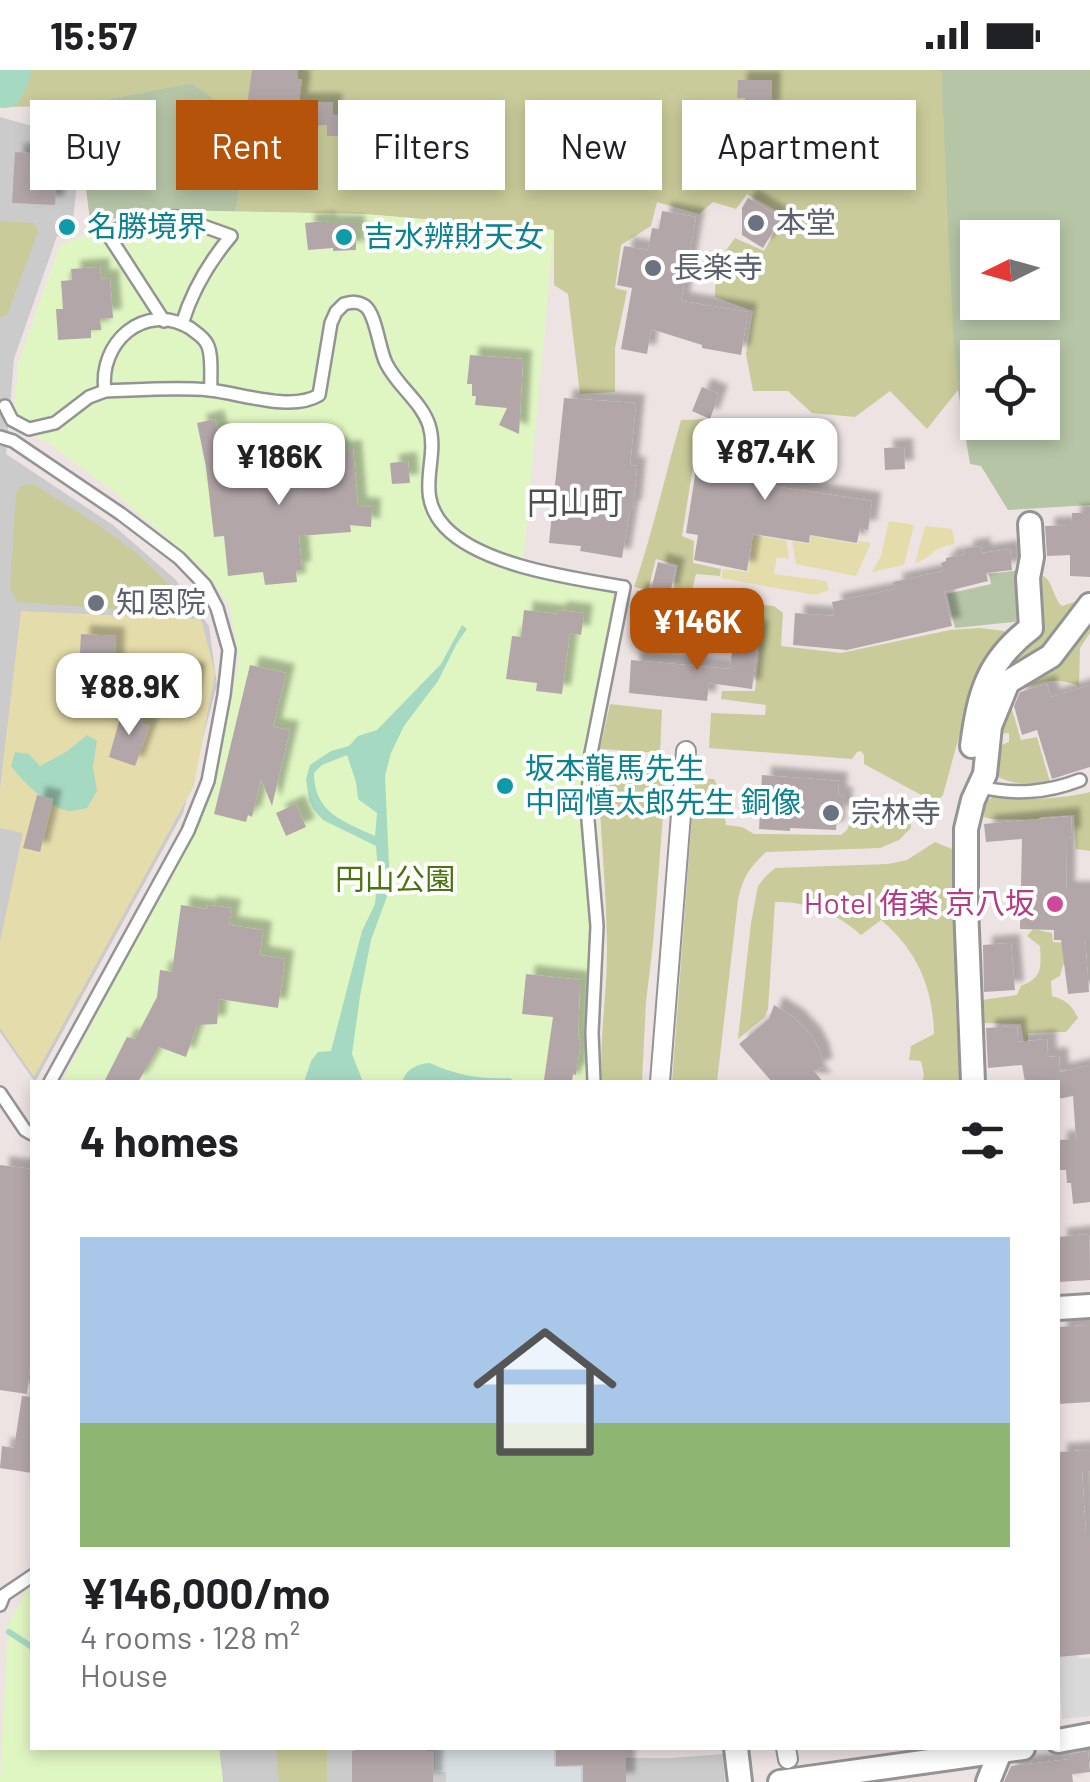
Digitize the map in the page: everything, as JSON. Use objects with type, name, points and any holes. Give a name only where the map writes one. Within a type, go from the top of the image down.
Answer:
[{"type":"street","points":[[980,787],[972,751],[978,707],[989,672],[1031,628],[1030,524]]},
{"type":"street","points":[[973,1080],[966,829],[987,761],[990,726],[1008,682],[1051,656],[1090,605]]},
{"type":"street","points":[[660,1080],[686,751]]},
{"type":"street","points":[[1060,1308],[1090,1306]]},
{"type":"street","points":[[1060,1741],[1090,1734]]},
{"type":"street","points":[[736,1750],[740,1782]]},
{"type":"street","points":[[785,1763],[992,1750]]},
{"type":"street","points":[[988,1782],[1007,1750]]},
{"type":"lane","points":[[164,321],[108,232],[142,221],[178,217],[231,236],[204,272],[182,324]]},
{"type":"lane","points":[[6,406],[12,420],[29,429],[55,423],[105,391],[211,390],[279,400],[312,399],[320,395],[330,323],[344,304],[360,303],[373,317],[388,366],[427,420],[432,443],[428,490],[444,526],[472,546],[503,560],[624,587],[591,753],[587,808],[597,926],[594,1080]]},
{"type":"lane","points":[[105,391],[105,364],[117,341],[138,325],[164,321],[182,324],[208,345],[211,390]]},
{"type":"lane","points":[[0,437],[13,441],[105,503],[178,558],[205,586],[217,608],[229,650],[208,780],[188,831],[51,1080]]},
{"type":"lane","points":[[980,787],[1034,792],[1080,780]]},
{"type":"lane","points":[[0,1093],[29,1132]]},
{"type":"lane","points":[[0,1605],[4,1596],[30,1577]]},
{"type":"shaded area","points":[[0,70],[941,70],[958,390],[927,429],[890,391],[855,417],[812,413],[788,391],[753,391],[746,354],[753,311],[715,297],[716,264],[735,238],[764,251],[784,215],[747,194],[736,209],[713,202],[699,214],[657,202],[651,226],[621,245],[615,288],[627,291],[615,348],[615,392],[580,394],[568,294],[554,285],[554,230],[363,214],[236,212],[239,190],[318,190],[318,100],[199,100],[191,83],[103,100],[30,100],[30,107],[0,107]]},
{"type":"shaded area","points":[[941,70],[1090,70],[1090,505],[1008,510],[981,466],[970,464],[966,440],[1060,440],[1060,340],[960,340],[960,402]]},
{"type":"shaded area","points":[[191,83],[215,100],[176,100],[176,190],[239,190],[236,212],[177,211],[90,221],[86,190],[156,190],[156,100],[103,100]]},
{"type":"shaded area","name":"知恩院","points":[[0,117],[30,125],[30,190],[76,190],[71,239],[57,236],[14,359],[6,454],[113,525],[176,580],[209,626],[217,685],[183,813],[34,1080],[0,1032]]},
{"type":"shaded area","points":[[0,221],[34,223],[38,232],[7,315],[0,317]]},
{"type":"shaded area","points":[[707,419],[803,435],[804,443],[793,442],[779,450],[697,441],[682,536],[694,541],[693,563],[721,569],[720,576],[696,574],[690,599],[679,602],[673,592],[678,565],[656,559],[648,590],[634,587],[681,420]]},
{"type":"shaded area","points":[[33,484],[135,552],[170,586],[185,605],[184,614],[17,602],[10,589],[16,492],[21,486]]},
{"type":"shaded area","points":[[889,521],[914,525],[904,565],[872,572],[881,556]]},
{"type":"shaded area","points":[[925,526],[952,529],[955,544],[915,563]]},
{"type":"shaded area","points":[[743,534],[786,540],[789,559],[777,557],[774,574],[826,581],[829,590],[815,595],[721,578],[723,569],[748,572],[752,547],[741,544]]},
{"type":"shaded area","points":[[811,536],[871,543],[856,576],[796,564],[792,541],[809,544]]},
{"type":"shaded area","points":[[1020,570],[1023,621],[955,628],[947,594],[991,584],[989,574]]},
{"type":"shaded area","points":[[1044,576],[1062,606],[1079,601],[1090,605],[1090,633],[1080,648],[1079,686],[1054,681],[1014,692],[1007,676],[996,671],[1030,637],[1040,621],[1040,578]]},
{"type":"shaded area","points":[[763,605],[774,606],[783,613],[781,646],[841,653],[950,630],[1004,631],[1006,635],[982,666],[943,795],[936,803],[864,764],[861,751],[852,759],[709,748],[711,713],[765,715],[766,705],[721,699],[722,691],[755,691],[761,630],[749,621]]},
{"type":"shaded area","name":"知恩院","points":[[21,611],[201,619],[215,673],[194,786],[34,1077],[0,1028],[0,942],[23,833],[0,828],[0,789]]},
{"type":"shaded area","points":[[462,625],[467,629],[438,681],[404,726],[385,776],[390,888],[371,940],[360,996],[352,1054],[362,1080],[305,1080],[318,1052],[331,1051],[362,931],[375,904],[378,873],[376,846],[323,820],[309,800],[306,779],[310,765],[331,751],[349,746],[358,736],[377,730],[441,664]],"holes":[[[347,755],[358,799],[377,813],[375,836],[325,807],[315,787],[314,773],[322,765]]]},
{"type":"shaded area","points":[[610,704],[662,710],[660,753],[600,749]]},
{"type":"shaded area","points":[[1011,706],[1021,740],[1037,737],[1050,782],[1021,783],[995,775],[999,746],[1009,742],[1009,733],[996,734],[1002,715]]},
{"type":"shaded area","points":[[87,735],[97,741],[93,767],[97,791],[87,808],[70,811],[54,806],[11,766],[15,752],[29,754],[40,766]]},
{"type":"shaded area","points":[[598,759],[667,765],[642,1080],[602,1080],[606,904]]},
{"type":"shaded area","points":[[695,778],[714,779],[722,795],[726,825],[754,834],[841,835],[851,821],[877,819],[893,801],[910,808],[911,828],[899,840],[880,848],[766,852],[751,868],[738,900],[717,1080],[672,1080]]},
{"type":"shaded area","points":[[1090,792],[1090,851],[1076,849],[1074,815],[1036,820],[984,817],[985,803],[994,796],[1042,799]]},
{"type":"shaded area","points":[[935,842],[959,852],[955,994],[961,1080],[923,1080],[921,1061],[909,1060],[911,1046],[934,1034],[933,1017],[921,971],[894,932],[881,920],[861,935],[842,920],[810,906],[775,902],[768,1009],[765,1017],[738,1039],[751,923],[758,886],[766,876],[775,868],[907,860]]},
{"type":"shaded area","points":[[1033,929],[1052,933],[1053,942],[1087,945],[1051,981],[1052,996],[1068,1004],[1078,1018],[1066,1032],[1028,1033],[1028,1043],[1024,1043],[1021,1024],[983,1023],[982,1000],[1017,995],[1021,986],[1037,975],[1040,946],[1027,936]]},
{"type":"shaded area","points":[[430,1063],[460,1074],[512,1080],[403,1080],[421,1065]]},
{"type":"shaded area","points":[[1078,1650],[1079,1658],[1090,1658],[1090,1716],[1062,1719],[1060,1651]]},
{"type":"shaded area","points":[[219,1750],[598,1750],[599,1758],[723,1754],[725,1782],[223,1782]]},
{"type":"shaded area","points":[[276,1750],[327,1750],[327,1782],[279,1782]]},
{"type":"shaded area","points":[[435,1750],[554,1750],[554,1767],[581,1767],[581,1782],[446,1782],[446,1772],[435,1772]]},
{"type":"green space","name":"円山公園","points":[[166,210],[363,214],[554,230],[522,573],[631,594],[595,762],[605,951],[597,1050],[600,1080],[63,1080],[213,791],[239,659],[230,606],[203,569],[113,491],[45,441],[13,428],[18,363],[60,245]]},
{"type":"green space","points":[[30,1585],[30,1750],[219,1750],[223,1782],[0,1782],[8,1624]]},
{"type":"building","points":[[252,70],[297,70],[298,79],[302,79],[299,100],[248,100]]},
{"type":"building","points":[[738,80],[772,80],[771,100],[737,98]]},
{"type":"building","points":[[318,102],[333,102],[333,115],[338,115],[338,136],[327,136],[327,125],[318,125]]},
{"type":"building","points":[[15,152],[30,153],[30,190],[56,190],[55,205],[12,203]]},
{"type":"building","name":"本堂","points":[[748,198],[781,218],[763,248],[742,235],[742,208]]},
{"type":"building","points":[[662,211],[696,217],[681,301],[748,312],[741,355],[702,348],[651,329],[647,354],[621,349],[632,288],[617,285],[624,246],[648,250],[652,228],[659,229]]},
{"type":"building","points":[[305,223],[356,224],[356,250],[308,250]]},
{"type":"building","points":[[100,267],[101,279],[110,278],[113,318],[100,319],[101,330],[91,330],[91,338],[58,340],[56,309],[63,309],[61,281],[72,280],[71,269]]},
{"type":"building","points":[[470,355],[523,359],[519,434],[499,425],[507,408],[475,405],[472,384],[467,384]]},
{"type":"building","points":[[702,387],[719,394],[710,419],[692,411]]},
{"type":"building","points":[[564,398],[636,403],[630,465],[637,466],[622,558],[580,551],[581,546],[549,543]]},
{"type":"building","points":[[215,419],[229,474],[320,465],[318,447],[353,449],[358,506],[372,507],[371,527],[350,525],[351,532],[299,536],[302,570],[296,571],[297,582],[265,585],[263,572],[228,576],[224,536],[214,537],[197,423]]},
{"type":"building","points":[[806,432],[824,432],[825,474],[773,477],[772,486],[872,501],[868,530],[860,528],[857,543],[810,535],[809,543],[753,534],[747,571],[694,560],[698,535],[686,533],[700,444],[784,457],[792,446],[807,447]]},
{"type":"building","points":[[904,447],[905,469],[885,470],[884,448]]},
{"type":"building","points":[[408,461],[410,483],[392,484],[390,463]]},
{"type":"building","points":[[1072,513],[1090,513],[1090,577],[1070,576],[1070,555],[1047,556],[1045,526],[1071,525]]},
{"type":"building","points":[[981,546],[982,553],[1010,549],[1012,570],[986,573],[988,581],[944,592],[952,626],[847,650],[793,645],[795,613],[834,616],[832,602],[895,589],[893,582],[943,571],[941,563],[946,558]]},
{"type":"building","points":[[658,562],[676,567],[670,594],[651,590]]},
{"type":"building","points":[[637,591],[655,595],[651,614],[633,609]]},
{"type":"building","points":[[524,610],[584,613],[581,635],[570,633],[562,694],[536,691],[537,683],[506,679],[512,636],[521,637]]},
{"type":"building","points":[[735,627],[759,630],[752,689],[709,683],[707,701],[629,693],[631,660],[730,669]]},
{"type":"building","points":[[81,634],[116,636],[115,673],[79,671]]},
{"type":"building","points":[[250,665],[286,673],[273,727],[290,730],[272,806],[261,779],[252,817],[248,815],[246,822],[214,814]]},
{"type":"building","points":[[175,667],[197,672],[190,700],[168,694]]},
{"type":"building","points":[[1047,684],[1051,697],[1090,685],[1090,767],[1052,779],[1037,730],[1022,735],[1014,706],[1020,692]]},
{"type":"building","points":[[123,708],[144,715],[141,723],[150,726],[135,766],[109,757]]},
{"type":"building","points":[[762,775],[839,781],[838,795],[844,796],[843,814],[837,814],[836,830],[759,829]]},
{"type":"building","points":[[37,795],[53,799],[40,852],[23,848]]},
{"type":"building","points":[[296,804],[306,827],[286,836],[276,813]]},
{"type":"building","points":[[1071,816],[1066,890],[1090,890],[1090,940],[1085,940],[1089,992],[1068,994],[1061,940],[1054,940],[1054,930],[1020,929],[1022,839],[986,842],[984,824]]},
{"type":"building","points":[[181,905],[232,908],[229,925],[263,930],[260,955],[285,959],[278,1008],[219,999],[217,1024],[197,1025],[186,1057],[159,1047],[139,1080],[105,1080],[127,1037],[135,1039],[157,997],[160,970],[172,972]]},
{"type":"building","points":[[1011,943],[1015,990],[984,992],[983,945]]},
{"type":"building","points":[[526,974],[580,980],[581,1040],[572,1080],[544,1080],[553,1017],[522,1014]]},
{"type":"building","points":[[774,1005],[795,1018],[812,1036],[824,1067],[814,1071],[821,1080],[770,1080],[739,1044],[769,1019]]},
{"type":"building","points":[[1017,1026],[1018,1042],[1047,1039],[1048,1057],[1059,1056],[1060,1072],[1090,1065],[1090,1202],[1073,1204],[1071,1183],[1067,1183],[1066,1170],[1060,1170],[1060,1140],[1076,1139],[1073,1096],[1060,1099],[1060,1080],[1025,1080],[1022,1065],[988,1068],[986,1028]]},
{"type":"building","points":[[0,1165],[30,1169],[30,1368],[27,1394],[0,1390]]},
{"type":"building","points":[[1089,1234],[1090,1280],[1060,1282],[1060,1237]]},
{"type":"building","points":[[1090,1325],[1090,1402],[1060,1404],[1060,1327]]},
{"type":"building","points":[[22,1396],[30,1397],[30,1473],[0,1468],[2,1446],[14,1448]]},
{"type":"building","points":[[1090,1450],[1090,1471],[1082,1471],[1086,1538],[1090,1538],[1090,1654],[1060,1657],[1060,1452]]},
{"type":"building","points":[[556,1750],[626,1750],[626,1782],[583,1782],[583,1765],[556,1766]]},
{"type":"building","points":[[355,1751],[434,1751],[433,1782],[352,1782]]},
{"type":"building","points":[[1088,1751],[1090,1772],[1072,1774],[1073,1782],[1004,1782],[1011,1766],[1071,1759],[1070,1754]]},
{"type":"waterway","points":[[4,88],[12,70]]},
{"type":"waterway","points":[[9,1632],[30,1646]]},
{"type":"place","name":"本堂","points":[[756,223]]},
{"type":"place","name":"名勝境界","points":[[67,227]]},
{"type":"place","name":"吉水辨財天女","points":[[344,237]]},
{"type":"place","name":"長楽寺","points":[[653,268]]},
{"type":"place","name":"知恩院","points":[[96,603]]},
{"type":"place","name":"坂本龍馬先生 中岡慎太郎先生 銅像","points":[[505,786]]},
{"type":"place","name":"宗林寺","points":[[831,813]]},
{"type":"place","name":"Hotel 侑楽 京八坂","points":[[1055,904]]},
{"type":"district","name":"円山町","points":[[575,503]]}]
